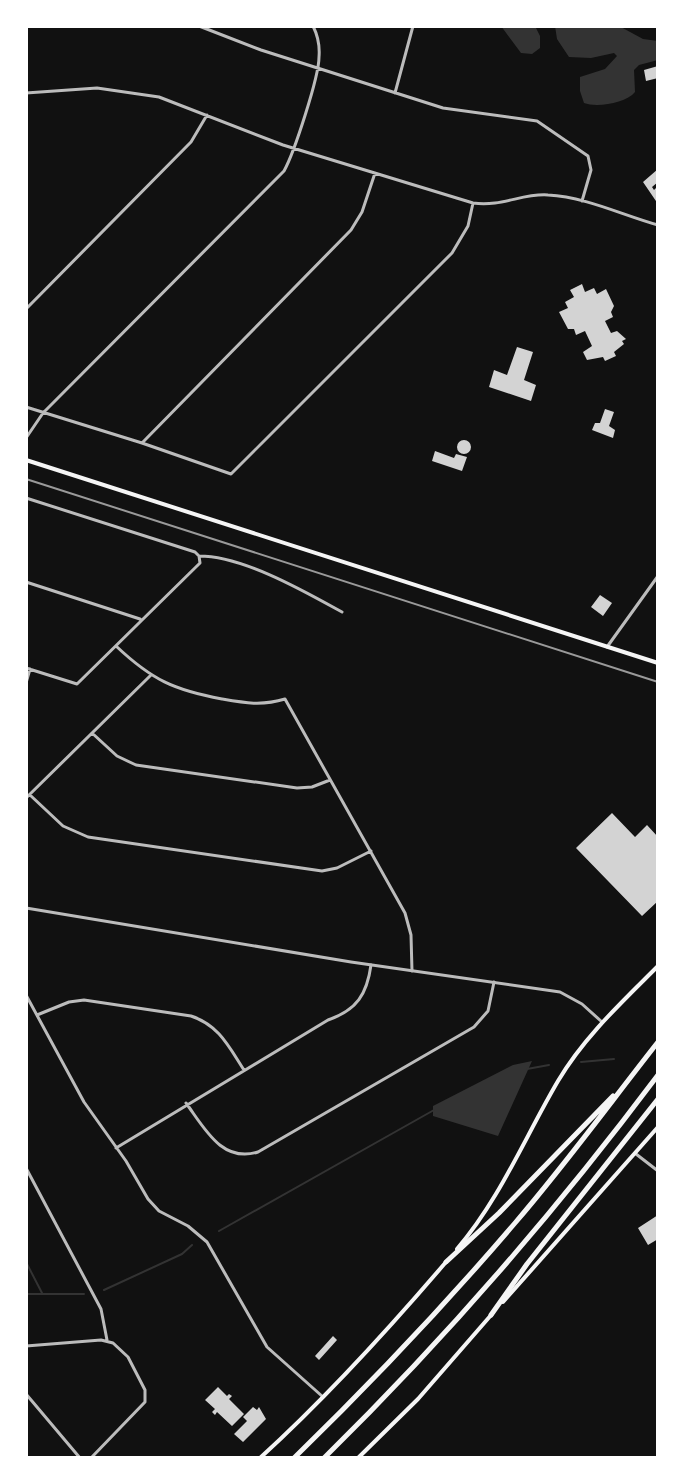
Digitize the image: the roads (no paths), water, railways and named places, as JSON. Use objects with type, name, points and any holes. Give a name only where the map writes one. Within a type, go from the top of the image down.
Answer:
[{"type":"highway","points":[[294,1458],[385,1367],[466,1279],[552,1178],[658,1042]]},
{"type":"highway","points":[[324,1458],[383,1401],[514,1257],[658,1078]]},
{"type":"highway","points":[[446,1262],[471,1241],[587,1120],[623,1087]]},
{"type":"highway","points":[[491,1315],[527,1264],[658,1099]]},
{"type":"main road","points":[[26,460],[658,663]]},
{"type":"main road","points":[[260,1458],[324,1398],[446,1262],[489,1206],[559,1079],[602,1022],[658,966]]},
{"type":"main road","points":[[358,1458],[418,1399],[658,1127]]},
{"type":"street","points":[[199,26],[318,69],[458,111],[527,118],[546,125],[585,152],[590,160],[591,170],[582,201]]},
{"type":"street","points":[[26,438],[43,413],[278,179],[294,148],[318,69],[319,42],[313,26]]},
{"type":"street","points":[[395,93],[413,26]]},
{"type":"street","points":[[26,93],[76,88],[118,89],[159,97],[294,148],[473,203],[494,204],[541,195],[582,201],[658,225]]},
{"type":"street","points":[[26,309],[191,142],[207,115]]},
{"type":"street","points":[[142,443],[351,230],[362,212],[375,173]]},
{"type":"street","points":[[26,407],[231,474],[452,253],[464,235],[473,203]]},
{"type":"street","points":[[26,498],[195,552],[200,563],[77,684],[28,669],[26,683]]},
{"type":"street","points":[[199,556],[216,557],[291,583],[342,612]]},
{"type":"street","points":[[607,647],[658,576]]},
{"type":"street","points":[[26,582],[142,620]]},
{"type":"street","points":[[116,646],[151,675],[185,692],[263,705],[285,699],[407,917],[412,971]]},
{"type":"street","points":[[151,675],[28,796],[63,826],[88,837],[322,871],[337,868],[371,851]]},
{"type":"street","points":[[92,733],[117,756],[136,765],[297,788],[312,787],[331,779]]},
{"type":"street","points":[[26,908],[565,994],[602,1022]]},
{"type":"street","points":[[116,1148],[186,1103],[352,1009],[369,983],[371,965]]},
{"type":"street","points":[[186,1103],[222,1148],[241,1155],[258,1152],[474,1027],[488,1011],[494,982]]},
{"type":"street","points":[[26,995],[84,1102],[154,1205],[166,1216],[197,1233],[211,1247],[267,1347],[324,1398]]},
{"type":"street","points":[[37,1015],[69,1002],[84,1000],[191,1016],[217,1030],[244,1070]]},
{"type":"street","points":[[636,1154],[658,1171]]},
{"type":"street","points":[[26,1168],[101,1309],[107,1340]]},
{"type":"street","points":[[26,1346],[107,1340],[123,1351],[146,1397],[143,1404],[91,1458]]},
{"type":"street","points":[[26,1394],[80,1458]]},
{"type":"waterway","points":[[581,1062],[614,1059]]},
{"type":"waterway","points":[[527,1069],[549,1065]]},
{"type":"waterway","points":[[219,1231],[434,1110]]},
{"type":"waterway","points":[[104,1290],[182,1254],[192,1245]]},
{"type":"waterway","points":[[26,1262],[42,1293]]},
{"type":"waterway","points":[[26,1294],[84,1294]]},
{"type":"railway","points":[[26,479],[658,682]]}]
